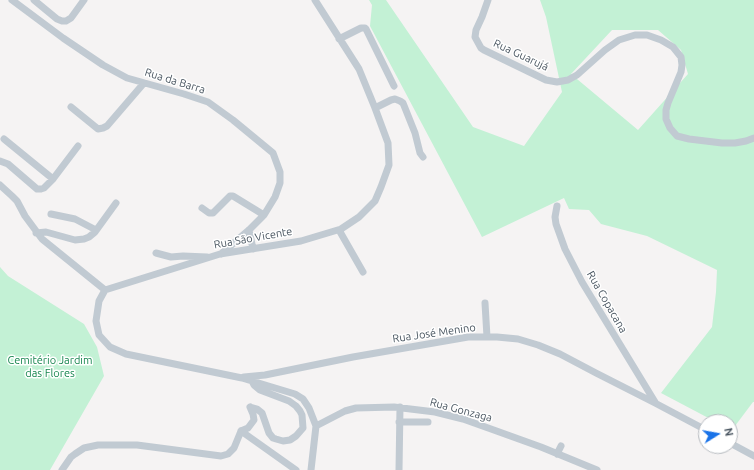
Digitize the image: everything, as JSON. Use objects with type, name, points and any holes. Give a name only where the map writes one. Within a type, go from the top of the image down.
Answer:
[{"type":"street","name":"Rua da Barra","points":[[12,0],[63,38],[103,65],[127,78],[208,102],[233,120],[273,153],[280,172],[280,183],[275,197],[264,215],[249,230],[220,254]]},
{"type":"street","points":[[34,0],[57,19],[62,21],[66,21],[71,18],[84,0]]},
{"type":"street","name":"Rua São Vicente","points":[[105,290],[220,254],[301,241],[339,230],[359,217],[375,201],[389,165],[388,143],[376,108],[359,69],[315,0]]},
{"type":"street","name":"Rua Guarujá","points":[[488,0],[476,30],[475,37],[480,48],[546,80],[557,82],[568,80],[577,75],[605,50],[619,40],[635,35],[647,35],[673,46],[681,57],[681,72],[666,110],[666,120],[670,128],[677,136],[722,143],[741,142],[754,138]]},
{"type":"street","points":[[339,39],[361,28],[365,28],[394,86]]},
{"type":"street","points":[[71,107],[98,129],[102,128],[106,126],[144,83]]},
{"type":"street","points":[[376,108],[395,99],[403,103],[415,133],[420,153],[423,157]]},
{"type":"street","points":[[4,139],[53,179]]},
{"type":"street","points":[[0,161],[8,164],[37,189],[41,189],[53,179],[78,146]]},
{"type":"street","points":[[0,185],[17,201],[36,233],[105,290],[99,301],[96,321],[99,335],[110,347],[126,354],[242,378],[295,394],[303,399],[309,408],[316,426],[311,470]]},
{"type":"street","points":[[202,208],[209,213],[213,213],[230,196],[233,196],[264,215]]},
{"type":"street","points":[[36,233],[46,232],[75,240],[90,237],[116,203]]},
{"type":"street","name":"Rua Copacana","points":[[557,206],[555,216],[556,224],[565,249],[586,289],[655,403]]},
{"type":"street","points":[[51,214],[75,219],[96,230]]},
{"type":"street","points":[[249,230],[253,249]]},
{"type":"street","points":[[339,230],[363,272]]},
{"type":"street","points":[[156,253],[168,257],[210,257]]},
{"type":"street","points":[[484,303],[486,337]]},
{"type":"street","name":"Rua José Menino","points":[[242,378],[272,374],[353,356],[468,338],[496,337],[518,339],[560,354],[698,426]]},
{"type":"street","points":[[62,470],[75,454],[84,448],[93,446],[137,445],[221,456],[228,454],[234,448],[241,431],[248,428],[254,420],[254,414],[250,407],[262,412],[270,434],[273,438],[283,441],[290,440],[296,436],[303,428],[302,415],[296,406],[289,401],[260,390],[252,381]]},
{"type":"street","points":[[399,470],[400,407]]},
{"type":"street","name":"Rua Gonzaga","points":[[316,426],[356,408],[400,407],[435,412],[463,419],[597,470]]},
{"type":"street","points":[[399,422],[428,422]]},
{"type":"street","points":[[513,437],[516,429]]},
{"type":"street","points":[[241,431],[296,470]]},
{"type":"street","points":[[558,454],[561,446]]},
{"type":"street","points":[[738,448],[754,456]]},
{"type":"green space","points":[[369,0],[386,0],[473,127],[524,146],[562,92],[546,17],[540,0],[754,0],[754,402],[738,422],[738,414],[701,414],[661,393],[712,327],[717,270],[647,236],[601,224],[589,210],[569,209],[564,198],[482,237],[370,26],[372,5]],"holes":[[[612,30],[658,30],[681,50],[688,74],[638,130],[571,74]]]},
{"type":"green space","name":"Cemitério Jardim das Flores","points":[[0,267],[8,276],[84,324],[97,347],[104,376],[50,470],[0,470]]}]
